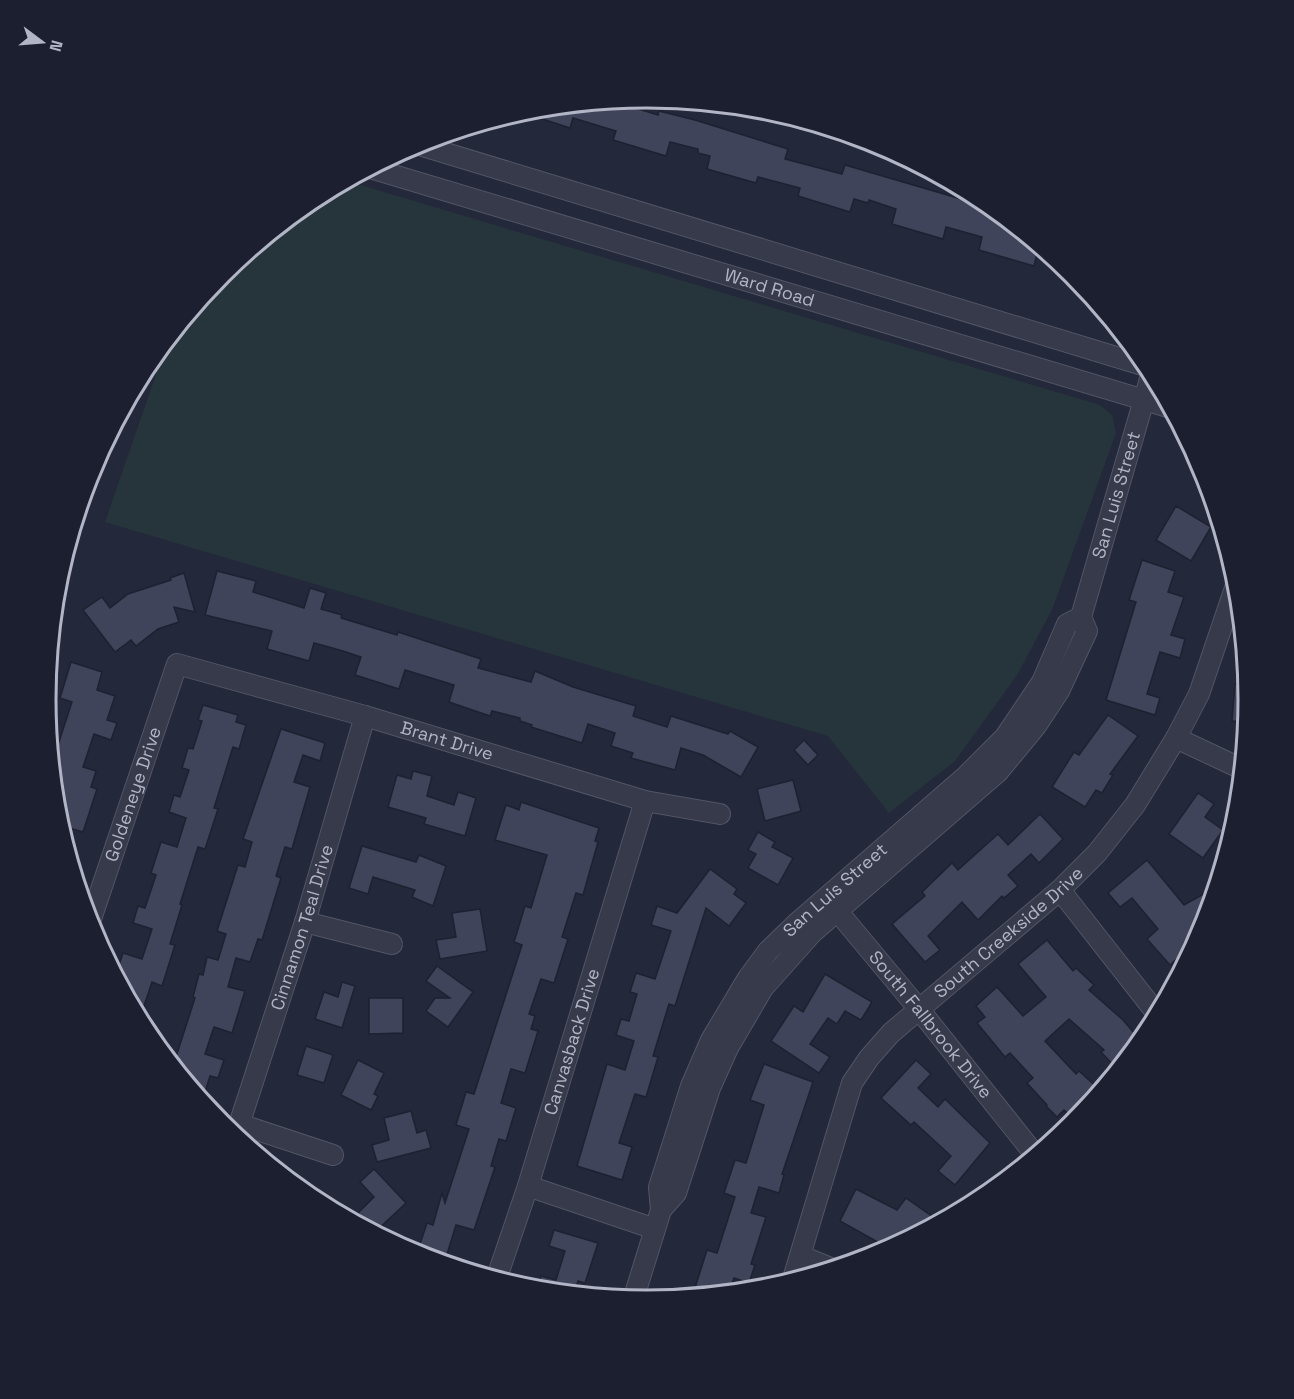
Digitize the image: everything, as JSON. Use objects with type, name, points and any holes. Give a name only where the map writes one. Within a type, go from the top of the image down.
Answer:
[{"type":"street","name":"Ward Road","points":[[432,149],[1133,362]]},
{"type":"street","name":"Ward Road","points":[[381,171],[1159,405]]},
{"type":"street","name":"San Luis Street","points":[[636,1291],[661,1210],[660,1187],[691,1086],[711,1040],[742,987],[768,951],[831,904],[966,776],[1005,737],[1042,682],[1067,624],[1081,616],[1148,385]]},
{"type":"street","name":"South Creekside Drive","points":[[795,1272],[852,1083],[883,1042],[918,1008],[1060,890],[1097,853],[1135,805],[1176,738],[1199,694],[1230,604]]},
{"type":"street","name":"Brant Drive","points":[[177,664],[365,716],[645,801],[720,814]]},
{"type":"street","name":"Goldeneye Drive","points":[[94,909],[177,664]]},
{"type":"street","name":"Cinnamon Teal Drive","points":[[238,1126],[305,922],[365,716]]},
{"type":"street","points":[[1176,738],[1234,765]]},
{"type":"street","name":"Canvasback Drive","points":[[499,1272],[528,1186],[645,801]]},
{"type":"street","points":[[1060,890],[1152,1007]]},
{"type":"street","name":"South Fallbrook Drive","points":[[831,904],[918,1008],[1031,1149]]},
{"type":"street","points":[[305,922],[392,944]]},
{"type":"street","points":[[244,1132],[333,1155]]},
{"type":"street","points":[[528,1186],[655,1230]]},
{"type":"street","points":[[801,1256],[822,1264]]},
{"type":"shaded area","points":[[357,184],[1100,405],[1112,415],[1116,433],[1052,610],[1017,675],[955,761],[889,813],[828,736],[105,522],[159,365],[178,339],[202,309],[257,255],[287,230]]},
{"type":"building","points":[[636,108],[658,115],[659,111],[788,149],[785,159],[842,174],[845,165],[963,199],[1007,230],[1037,255],[1034,266],[979,250],[982,237],[946,227],[943,239],[892,224],[896,209],[869,200],[868,203],[854,199],[850,212],[798,196],[800,188],[758,177],[756,183],[707,169],[710,156],[698,153],[698,149],[670,142],[666,156],[613,140],[616,131],[573,118],[570,128],[539,118],[608,109]]},
{"type":"building","points":[[1176,506],[1211,527],[1191,561],[1156,540]]},
{"type":"building","points":[[1142,560],[1175,571],[1168,592],[1184,597],[1171,635],[1185,639],[1180,658],[1160,652],[1147,694],[1160,698],[1155,715],[1106,700],[1136,602],[1129,600]]},
{"type":"building","points":[[217,571],[256,581],[253,592],[304,608],[310,588],[326,593],[321,609],[342,615],[341,618],[397,635],[398,632],[481,659],[478,668],[531,682],[535,671],[573,687],[636,706],[633,716],[667,727],[671,716],[728,734],[730,731],[758,747],[741,777],[703,755],[681,748],[675,770],[631,758],[633,753],[611,746],[615,733],[588,724],[582,743],[531,727],[532,725],[520,721],[520,718],[492,711],[490,716],[449,702],[454,685],[405,670],[399,689],[355,675],[361,657],[343,651],[314,643],[309,661],[267,649],[272,631],[205,615]]},
{"type":"building","points":[[184,573],[195,612],[174,607],[179,622],[158,629],[136,646],[131,640],[115,652],[83,610],[102,597],[110,608],[128,594],[171,580],[170,578]]},
{"type":"building","points":[[71,662],[102,672],[97,690],[115,696],[107,720],[117,723],[111,740],[94,734],[83,767],[96,771],[91,787],[97,789],[83,832],[70,828],[67,815],[58,745],[72,702],[60,698]]},
{"type":"building","points":[[1235,684],[1238,684],[1237,721],[1232,721]]},
{"type":"building","points":[[203,705],[238,715],[236,722],[246,725],[239,749],[233,747],[214,808],[218,809],[205,849],[198,847],[180,904],[182,905],[170,944],[175,945],[162,986],[152,982],[143,1008],[119,966],[123,953],[142,959],[152,929],[133,923],[138,906],[145,908],[156,875],[151,873],[161,842],[177,847],[186,818],[169,812],[174,795],[180,797],[189,770],[182,768],[188,748],[193,749],[202,721],[198,720]]},
{"type":"building","points":[[1108,715],[1138,736],[1110,774],[1113,775],[1102,793],[1096,790],[1085,807],[1052,787],[1074,752],[1079,755]]},
{"type":"building","points":[[281,729],[325,743],[320,761],[303,755],[294,782],[310,787],[292,849],[285,847],[276,876],[281,878],[262,940],[258,939],[250,962],[236,958],[228,987],[245,991],[232,1033],[214,1027],[205,1054],[224,1060],[218,1078],[210,1076],[205,1093],[176,1057],[195,998],[193,997],[199,974],[203,975],[207,957],[218,960],[226,934],[217,931],[238,865],[245,867],[252,842],[243,839]]},
{"type":"building","points":[[804,740],[818,755],[808,765],[794,750]]},
{"type":"building","points":[[413,771],[432,776],[427,796],[454,805],[458,792],[476,798],[465,836],[424,824],[426,818],[388,807],[397,775],[411,779]]},
{"type":"building","points":[[793,780],[801,811],[765,821],[757,789]]},
{"type":"building","points":[[1198,793],[1214,804],[1205,817],[1223,830],[1203,858],[1169,834]]},
{"type":"building","points":[[521,802],[599,828],[595,841],[598,842],[583,895],[576,893],[562,937],[568,939],[554,983],[541,979],[529,1014],[535,1016],[531,1029],[538,1031],[525,1073],[511,1069],[501,1103],[516,1108],[506,1141],[499,1139],[491,1166],[495,1167],[474,1230],[456,1225],[446,1256],[420,1245],[427,1223],[433,1225],[442,1193],[445,1203],[469,1129],[456,1125],[466,1092],[474,1094],[522,945],[514,942],[525,906],[531,908],[547,855],[495,840],[506,805],[519,810]]},
{"type":"building","points":[[1040,814],[1063,839],[1039,863],[1031,854],[1008,875],[1018,886],[1004,898],[1002,896],[978,920],[962,902],[928,936],[940,950],[925,962],[892,924],[925,896],[922,892],[952,863],[958,870],[998,834],[1008,845]]},
{"type":"building","points":[[758,832],[775,842],[772,847],[793,858],[778,885],[748,868],[756,854],[748,850]]},
{"type":"building","points":[[362,846],[416,862],[419,855],[446,866],[433,906],[412,897],[415,890],[373,877],[368,894],[349,888]]},
{"type":"building","points":[[1147,860],[1184,905],[1206,893],[1180,955],[1170,965],[1147,939],[1158,929],[1132,898],[1120,907],[1108,893]]},
{"type":"building","points":[[710,869],[737,889],[734,894],[746,903],[729,926],[706,908],[675,1006],[669,1004],[653,1056],[658,1057],[646,1097],[635,1094],[619,1143],[632,1147],[622,1180],[577,1166],[607,1064],[625,1070],[634,1041],[616,1035],[621,1019],[629,1021],[637,994],[630,992],[636,973],[655,979],[671,931],[651,925],[657,906],[677,913]]},
{"type":"building","points":[[480,909],[487,951],[440,959],[436,940],[456,937],[452,913]]},
{"type":"building","points":[[1047,940],[1073,971],[1076,968],[1094,985],[1089,990],[1123,1020],[1135,1034],[1113,1064],[1101,1052],[1104,1050],[1069,1019],[1045,1041],[1076,1074],[1079,1071],[1095,1086],[1069,1114],[1064,1110],[1057,1117],[1027,1083],[1033,1078],[1010,1053],[1005,1057],[977,1023],[985,1017],[976,1006],[997,987],[1023,1016],[1046,997],[1018,964]]},
{"type":"building","points":[[437,966],[473,992],[448,1027],[426,1011],[435,998],[450,998],[426,981]]},
{"type":"building","points":[[825,974],[872,1002],[861,1020],[845,1011],[837,1024],[828,1018],[810,1044],[830,1057],[819,1073],[771,1041],[794,1006],[803,1012]]},
{"type":"building","points":[[342,982],[355,986],[342,1028],[315,1019],[324,992],[338,997]]},
{"type":"building","points":[[369,998],[403,998],[403,1033],[369,1034]]},
{"type":"building","points":[[306,1046],[333,1055],[324,1083],[297,1075]]},
{"type":"building","points":[[358,1060],[384,1073],[374,1094],[378,1096],[371,1110],[341,1095]]},
{"type":"building","points":[[916,1060],[931,1074],[918,1088],[938,1107],[945,1099],[990,1143],[955,1185],[938,1171],[951,1156],[914,1122],[911,1125],[881,1098]]},
{"type":"building","points":[[764,1064],[813,1082],[782,1174],[784,1175],[779,1193],[759,1187],[751,1213],[766,1217],[751,1264],[755,1265],[749,1282],[734,1278],[732,1285],[695,1289],[707,1250],[717,1253],[735,1197],[724,1193],[735,1160],[746,1163],[764,1105],[750,1100]]},
{"type":"building","points":[[411,1111],[417,1133],[426,1130],[431,1148],[377,1162],[372,1145],[389,1140],[384,1118]]},
{"type":"building","points":[[374,1169],[406,1203],[380,1227],[358,1213],[374,1197],[360,1182]]},
{"type":"building","points":[[856,1189],[897,1210],[906,1198],[933,1217],[879,1243],[840,1221]]},
{"type":"building","points":[[554,1230],[598,1243],[585,1283],[578,1281],[576,1287],[540,1281],[541,1276],[556,1280],[565,1251],[549,1246]]}]
